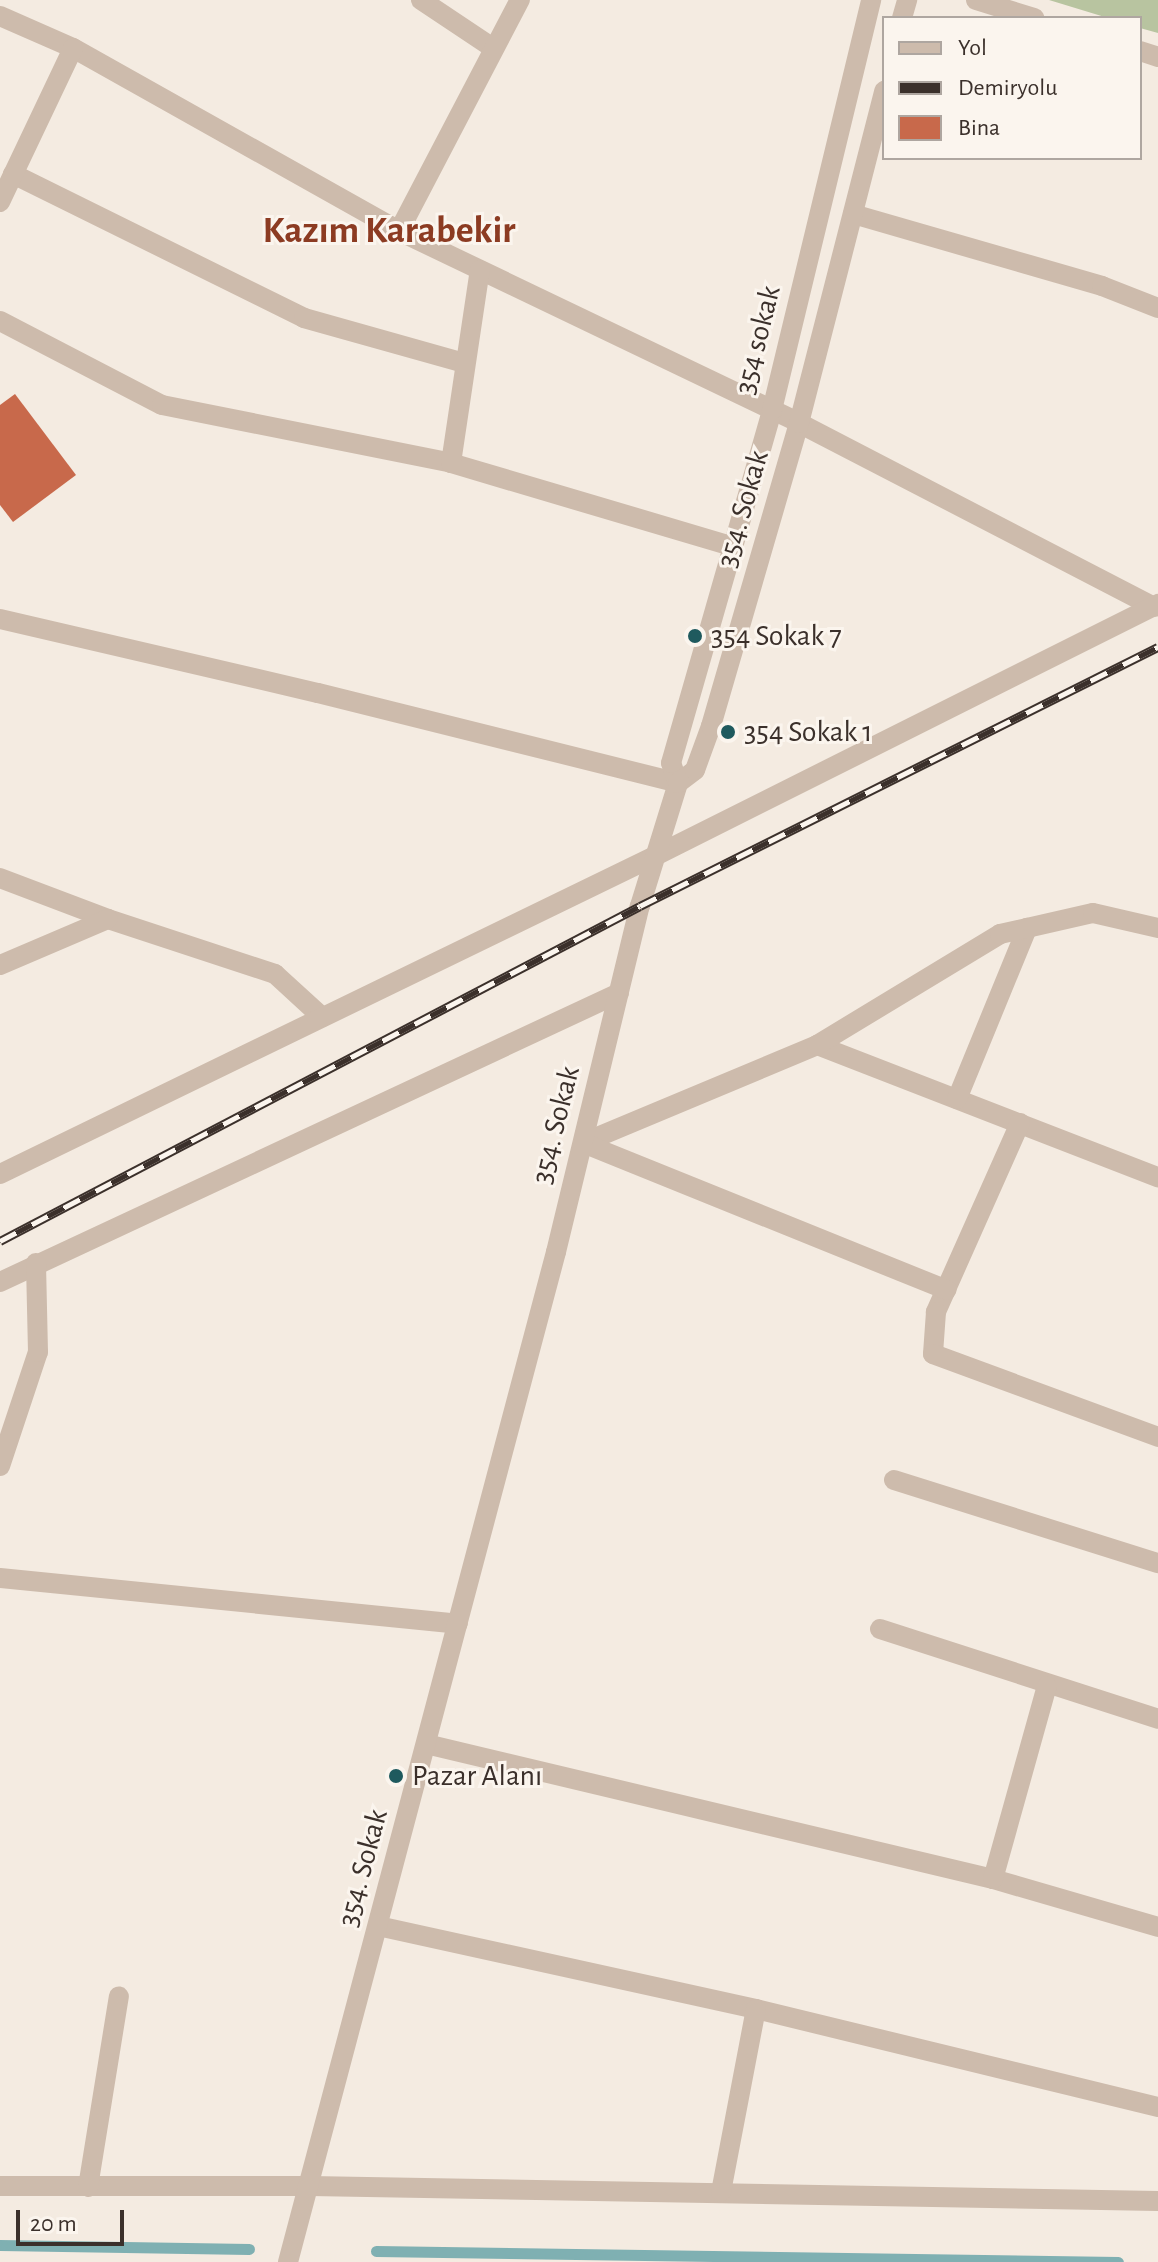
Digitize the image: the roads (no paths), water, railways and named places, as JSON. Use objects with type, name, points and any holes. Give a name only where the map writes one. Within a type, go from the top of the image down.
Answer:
[{"type":"street","points":[[421,0],[493,48]]},
{"type":"street","points":[[399,231],[520,0]]},
{"type":"street","name":"354 sokak","points":[[678,783],[671,763],[772,410],[871,0]]},
{"type":"street","points":[[976,0],[1028,16]]},
{"type":"street","points":[[0,16],[73,48],[399,231],[799,423],[1156,606]]},
{"type":"street","points":[[0,202],[73,48]]},
{"type":"street","name":"354. Sokak","points":[[288,2262],[458,1624],[655,856],[678,783],[695,770],[711,726],[799,423],[882,99]]},
{"type":"street","points":[[13,174],[304,318],[464,363]]},
{"type":"street","points":[[853,214],[1102,286],[1158,308]]},
{"type":"street","points":[[451,463],[480,270]]},
{"type":"street","points":[[0,321],[162,405],[451,463],[732,546]]},
{"type":"street","points":[[0,1174],[655,856],[1156,606]]},
{"type":"street","points":[[0,619],[333,696],[678,783]]},
{"type":"street","points":[[0,878],[108,919],[275,974],[322,1017]]},
{"type":"street","points":[[583,1143],[817,1045],[1000,934],[1093,913],[1158,928]]},
{"type":"street","points":[[0,965],[108,919]]},
{"type":"street","points":[[957,1099],[1027,928]]},
{"type":"street","points":[[0,1282],[619,993]]},
{"type":"street","points":[[817,1045],[1158,1177]]},
{"type":"street","points":[[1020,1123],[936,1312],[933,1354],[1158,1437]]},
{"type":"street","points":[[583,1143],[946,1290]]},
{"type":"street","points":[[0,1466],[38,1352],[36,1263]]},
{"type":"street","points":[[894,1480],[1158,1563]]},
{"type":"street","points":[[0,1578],[458,1624]]},
{"type":"street","points":[[880,1629],[1047,1686],[1158,1719]]},
{"type":"street","points":[[993,1879],[1047,1686]]},
{"type":"street","points":[[426,1744],[993,1879],[1158,1927]]},
{"type":"street","points":[[378,1926],[756,2009],[1158,2107]]},
{"type":"street","points":[[88,2187],[119,1996]]},
{"type":"street","points":[[721,2192],[756,2009]]},
{"type":"street","points":[[0,2186],[310,2186],[1158,2201]]},
{"type":"street","name":"354. Sokak","points":[[303,2262],[310,2186]]},
{"type":"waterway","points":[[0,2245],[249,2249]]},
{"type":"waterway","points":[[376,2251],[1118,2262]]},
{"type":"railway","points":[[0,1241],[640,906],[1158,647]]},
{"type":"place","name":"354 Sokak 7","points":[[695,636]]},
{"type":"place","name":"354 Sokak 1","points":[[728,732]]},
{"type":"place","name":"Pazar Alanı","points":[[396,1776]]},
{"type":"district","name":"Kazım Karabekir","points":[[389,232]]}]
